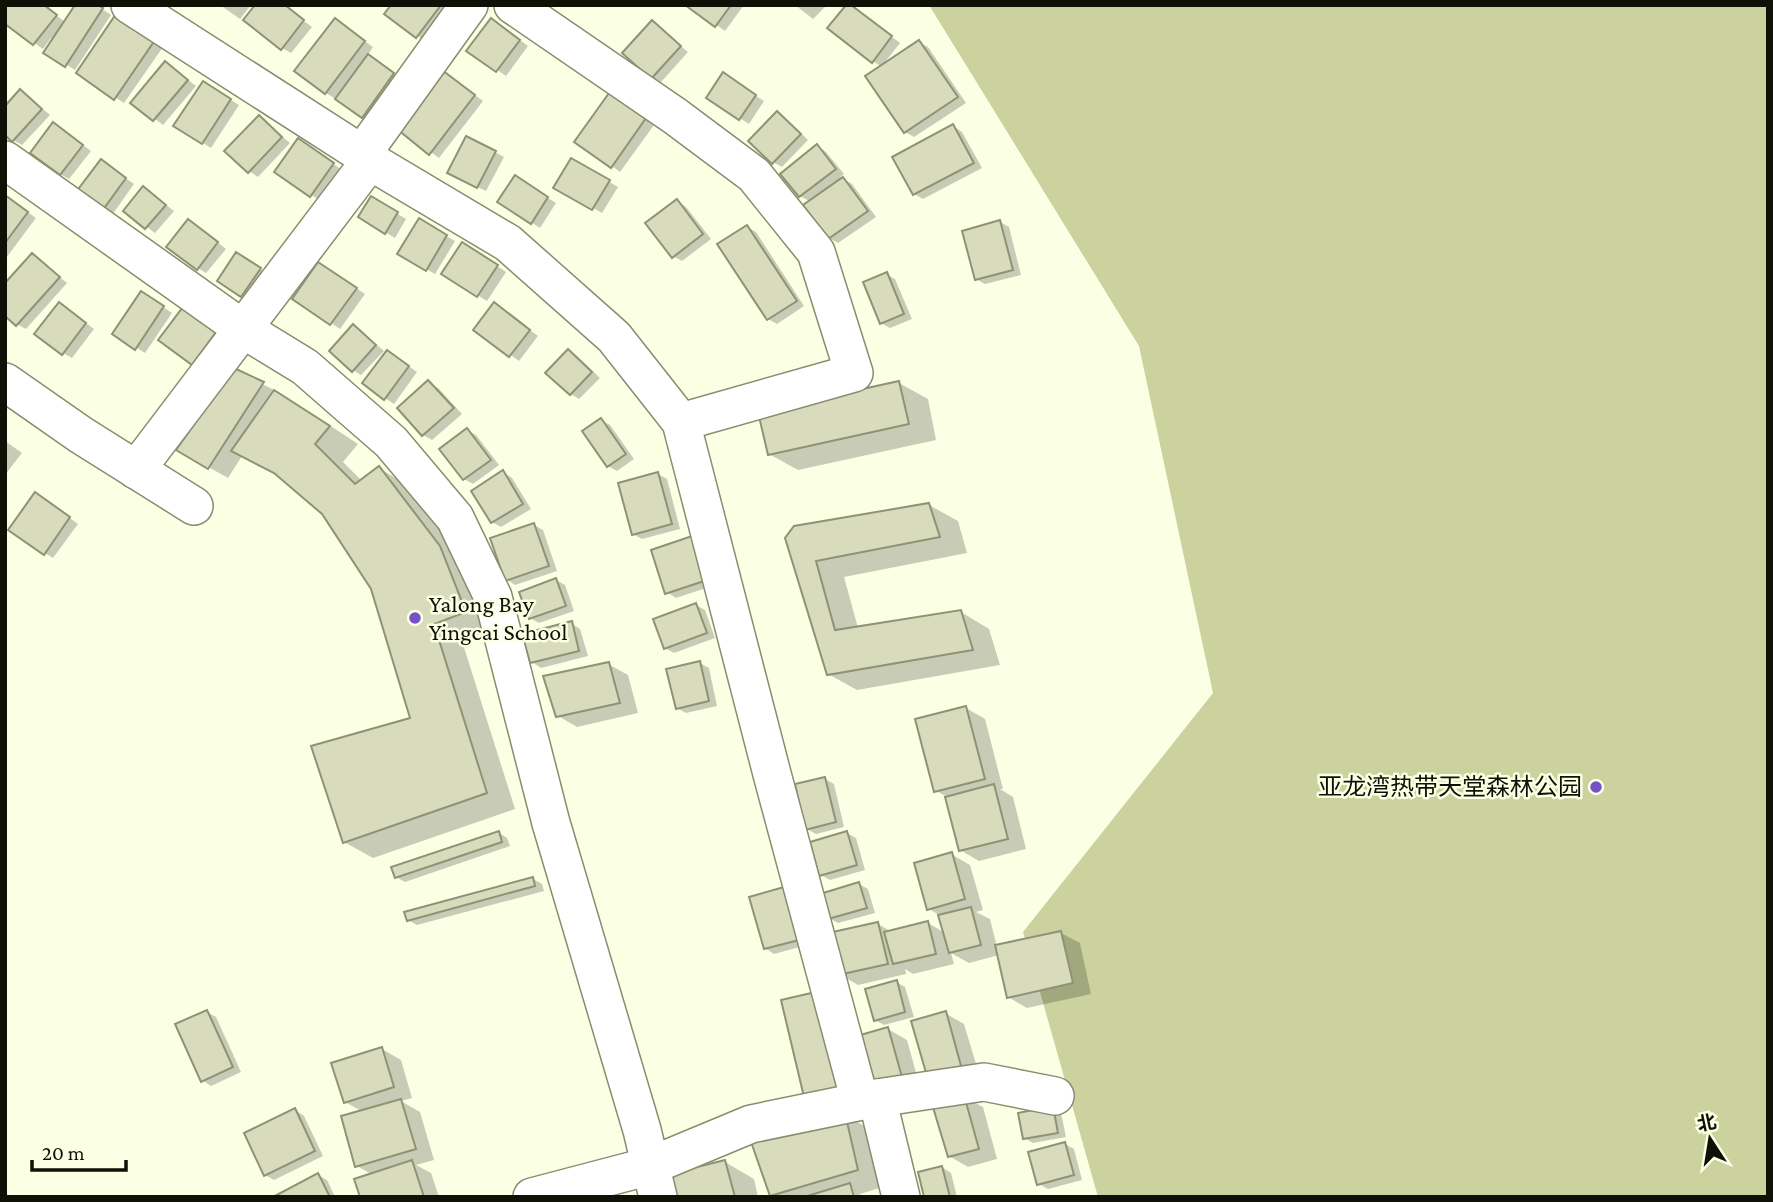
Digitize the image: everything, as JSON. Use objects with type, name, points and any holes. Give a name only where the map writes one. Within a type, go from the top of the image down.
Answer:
[{"type":"street","points":[[130,5],[366,158],[508,243],[614,337],[681,422],[772,774],[868,1099],[901,1197]]},
{"type":"street","points":[[136,470],[243,330],[366,158],[469,5]]},
{"type":"street","points":[[513,5],[675,116],[754,175],[816,252],[854,373],[681,422]]},
{"type":"street","points":[[5,160],[243,330],[305,366],[391,442],[454,517],[494,597],[551,823],[654,1181]]},
{"type":"street","points":[[5,382],[194,506]]},
{"type":"street","points":[[532,1197],[654,1181],[751,1124],[868,1099],[984,1082],[1055,1096]]},
{"type":"green space","name":"亚龙湾热带天堂森林公园","points":[[929,5],[1768,5],[1768,1197],[1098,1197],[1023,932],[1213,693],[1139,346]]},
{"type":"building","points":[[5,5],[44,5],[57,15],[33,45],[5,24]]},
{"type":"building","points":[[75,5],[98,5],[103,8],[65,67],[43,53]]},
{"type":"building","points":[[255,5],[285,5],[304,20],[281,50],[243,20]]},
{"type":"building","points":[[391,5],[441,5],[416,38],[384,14]]},
{"type":"building","points":[[685,5],[731,5],[715,27]]},
{"type":"building","points":[[846,5],[851,5],[892,36],[872,63],[827,28]]},
{"type":"building","points":[[116,14],[155,40],[114,100],[76,73]]},
{"type":"building","points":[[335,18],[365,41],[325,94],[294,71]]},
{"type":"building","points":[[491,18],[520,40],[496,72],[466,51]]},
{"type":"building","points":[[652,20],[681,46],[651,79],[622,53]]},
{"type":"building","points":[[919,40],[958,97],[904,133],[865,76]]},
{"type":"building","points":[[368,54],[394,73],[362,118],[335,99]]},
{"type":"building","points":[[165,61],[188,80],[153,121],[130,103]]},
{"type":"building","points":[[442,70],[475,95],[429,155],[397,129]]},
{"type":"building","points":[[723,72],[756,95],[739,120],[706,98]]},
{"type":"building","points":[[203,81],[231,99],[202,144],[173,126]]},
{"type":"building","points":[[20,89],[42,109],[12,142],[5,135],[5,106]]},
{"type":"building","points":[[609,93],[646,118],[611,168],[574,142]]},
{"type":"building","points":[[777,111],[801,134],[772,164],[748,141]]},
{"type":"building","points":[[259,115],[282,137],[248,173],[224,151]]},
{"type":"building","points":[[53,122],[83,145],[60,175],[30,153]]},
{"type":"building","points":[[953,124],[974,163],[913,195],[892,157]]},
{"type":"building","points":[[466,136],[496,151],[477,188],[447,173]]},
{"type":"building","points":[[298,138],[334,163],[310,197],[274,172]]},
{"type":"building","points":[[817,144],[836,169],[799,197],[780,174]]},
{"type":"building","points":[[571,158],[610,180],[592,210],[553,188]]},
{"type":"building","points":[[101,159],[126,178],[102,211],[76,192]]},
{"type":"building","points":[[515,175],[548,197],[531,224],[497,202]]},
{"type":"building","points":[[843,177],[868,211],[828,239],[803,205]]},
{"type":"building","points":[[143,186],[166,205],[145,229],[123,211]]},
{"type":"building","points":[[5,195],[28,212],[5,243]]},
{"type":"building","points":[[371,196],[398,212],[385,234],[358,217]]},
{"type":"building","points":[[677,199],[703,234],[672,258],[645,223]]},
{"type":"building","points":[[419,218],[447,235],[426,271],[397,254]]},
{"type":"building","points":[[188,219],[218,242],[197,270],[166,247]]},
{"type":"building","points":[[1000,220],[1013,270],[975,280],[962,231]]},
{"type":"building","points":[[747,225],[797,301],[767,320],[717,244]]},
{"type":"building","points":[[462,242],[498,265],[477,297],[441,274]]},
{"type":"building","points":[[236,252],[261,268],[241,297],[217,281]]},
{"type":"building","points":[[32,253],[60,277],[16,326],[5,316],[5,283]]},
{"type":"building","points":[[318,262],[357,288],[330,325],[292,299]]},
{"type":"building","points":[[887,272],[904,314],[880,324],[863,282]]},
{"type":"building","points":[[141,291],[164,306],[135,350],[112,334]]},
{"type":"building","points":[[59,302],[86,323],[62,355],[34,334]]},
{"type":"building","points":[[494,302],[530,330],[509,357],[473,330]]},
{"type":"building","points":[[183,307],[216,332],[192,365],[158,340]]},
{"type":"building","points":[[353,324],[376,345],[352,372],[329,351]]},
{"type":"building","points":[[568,349],[592,372],[570,395],[545,373]]},
{"type":"building","points":[[387,350],[409,366],[384,400],[362,383]]},
{"type":"building","points":[[234,368],[264,382],[208,469],[176,450]]},
{"type":"building","points":[[428,380],[454,408],[422,436],[397,408]]},
{"type":"building","points":[[899,381],[909,424],[768,455],[758,412]]},
{"type":"building","name":"Yalong Bay Yingcai School","points":[[274,390],[330,426],[315,444],[355,484],[379,466],[440,546],[466,612],[434,624],[487,793],[343,843],[311,746],[410,718],[371,589],[322,514],[274,473],[231,451]]},
{"type":"building","points":[[601,418],[626,454],[607,467],[582,431]]},
{"type":"building","points":[[467,428],[491,460],[463,480],[439,449]]},
{"type":"building","points":[[503,470],[523,504],[491,523],[471,491]]},
{"type":"building","points":[[658,472],[672,524],[632,535],[618,483]]},
{"type":"building","points":[[35,492],[70,517],[44,555],[8,530]]},
{"type":"building","points":[[929,503],[940,537],[816,561],[835,630],[961,610],[973,650],[827,675],[785,538],[794,526]]},
{"type":"building","points":[[534,523],[549,566],[505,581],[490,538]]},
{"type":"building","points":[[692,536],[707,580],[665,594],[651,550]]},
{"type":"building","points":[[556,578],[566,606],[529,619],[519,592]]},
{"type":"building","points":[[696,603],[707,633],[664,649],[653,619]]},
{"type":"building","points":[[572,621],[579,651],[530,663],[522,634]]},
{"type":"building","points":[[700,661],[709,701],[676,709],[666,669]]},
{"type":"building","points":[[609,662],[620,703],[556,717],[543,676]]},
{"type":"building","points":[[966,706],[985,779],[934,792],[915,719]]},
{"type":"building","points":[[825,777],[836,822],[805,830],[795,784]]},
{"type":"building","points":[[994,784],[1008,839],[959,851],[945,797]]},
{"type":"building","points":[[499,831],[502,842],[395,878],[391,867]]},
{"type":"building","points":[[847,831],[857,865],[819,876],[810,842]]},
{"type":"building","points":[[952,852],[965,899],[927,910],[914,863]]},
{"type":"building","points":[[533,877],[535,886],[407,921],[404,912]]},
{"type":"building","points":[[859,882],[867,908],[828,919],[820,894]]},
{"type":"building","points":[[784,887],[799,940],[764,949],[749,897]]},
{"type":"building","points":[[971,907],[981,945],[949,953],[938,915]]},
{"type":"building","points":[[928,921],[936,954],[893,964],[884,932]]},
{"type":"building","points":[[878,922],[888,964],[838,975],[828,933]]},
{"type":"building","points":[[1061,931],[1073,983],[1007,998],[995,945]]},
{"type":"building","points":[[897,980],[905,1012],[874,1021],[865,989]]},
{"type":"building","points":[[820,991],[843,1087],[804,1097],[781,1000]]},
{"type":"building","points":[[207,1010],[233,1067],[201,1082],[175,1024]]},
{"type":"building","points":[[946,1011],[963,1073],[929,1083],[911,1021]]},
{"type":"building","points":[[888,1027],[902,1077],[871,1085],[857,1036]]},
{"type":"building","points":[[382,1047],[394,1087],[344,1103],[331,1063]]},
{"type":"building","points":[[964,1095],[979,1149],[948,1157],[932,1104]]},
{"type":"building","points":[[401,1099],[416,1149],[355,1167],[341,1116]]},
{"type":"building","points":[[1053,1106],[1058,1133],[1023,1139],[1018,1113]]},
{"type":"building","points":[[295,1108],[315,1151],[264,1176],[244,1133]]},
{"type":"building","points":[[845,1113],[858,1170],[770,1196],[750,1139]]},
{"type":"building","points":[[1065,1142],[1074,1175],[1037,1185],[1028,1152]]},
{"type":"building","points":[[412,1160],[424,1197],[360,1197],[354,1179]]},
{"type":"building","points":[[725,1160],[735,1197],[670,1197],[665,1175]]},
{"type":"building","points":[[942,1166],[950,1197],[924,1197],[918,1172]]},
{"type":"building","points":[[318,1173],[330,1197],[273,1197]]},
{"type":"building","points":[[850,1183],[854,1197],[804,1197]]},
{"type":"place","name":"Yalong Bay Yingcai School","points":[[415,618]]},
{"type":"place","name":"亚龙湾热带天堂森林公园","points":[[1596,787]]}]
